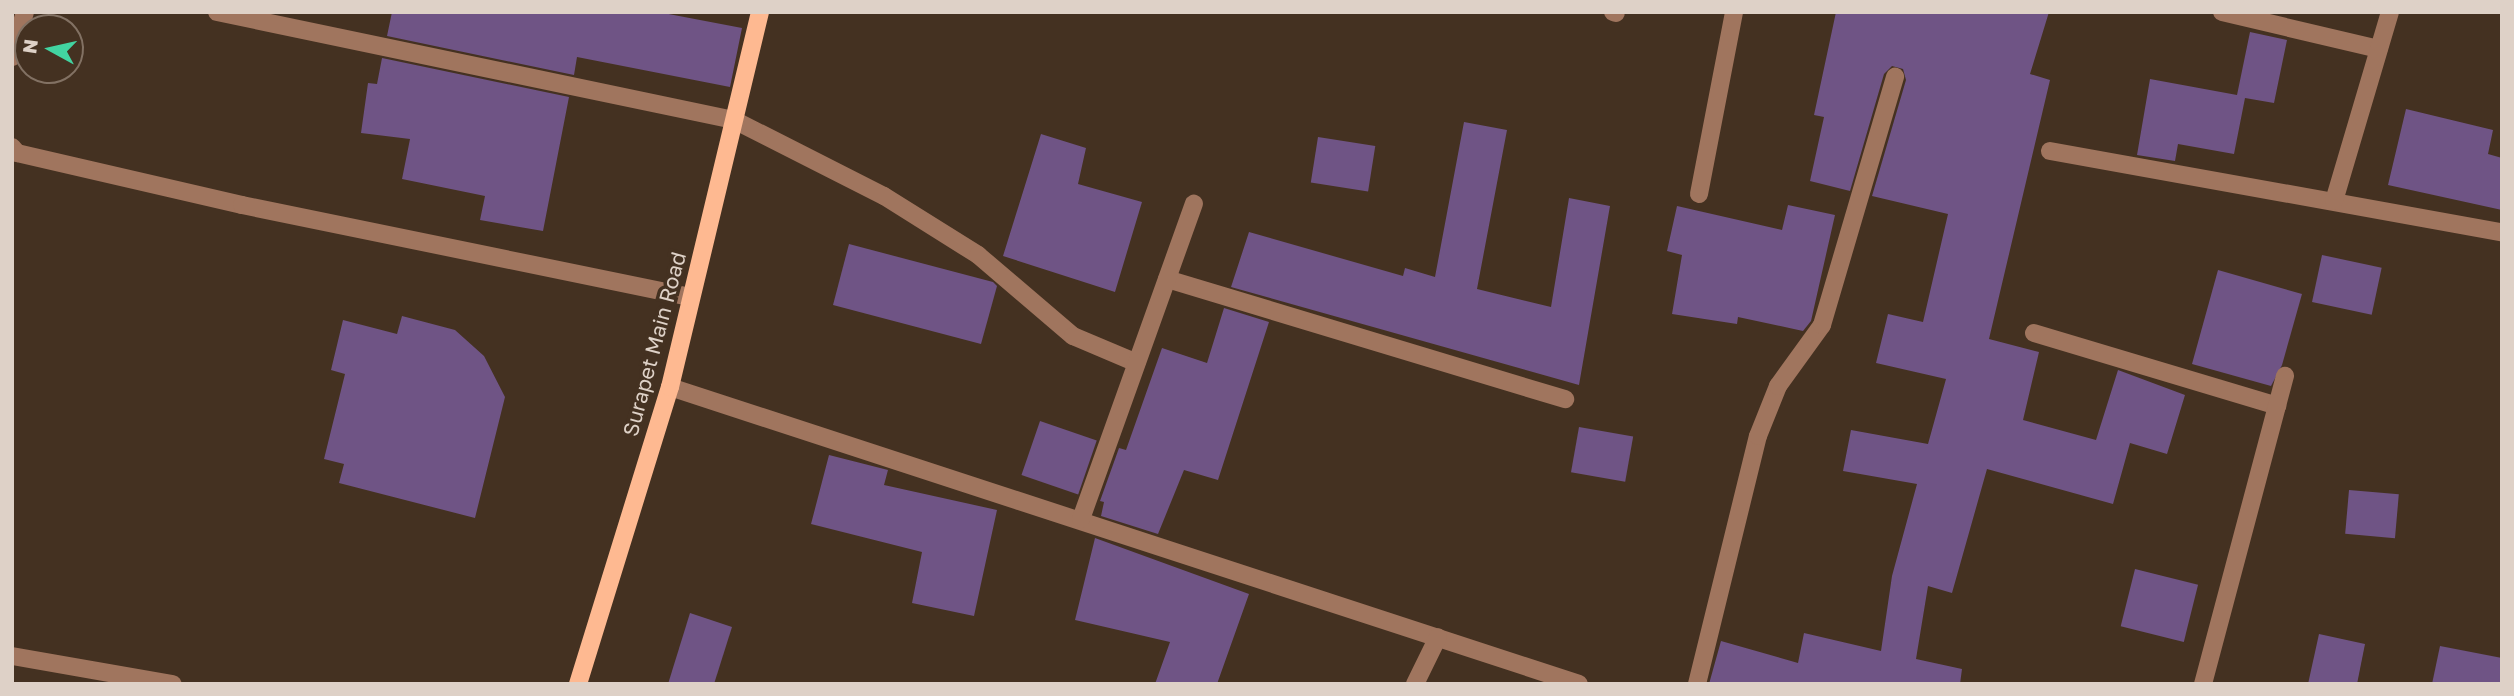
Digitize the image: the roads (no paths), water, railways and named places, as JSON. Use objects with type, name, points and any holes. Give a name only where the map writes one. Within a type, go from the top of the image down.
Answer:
[{"type":"main road","name":"Surapet Main Road","points":[[578,684],[670,387],[760,12]]},
{"type":"street","points":[[12,58],[25,12]]},
{"type":"street","points":[[217,12],[734,120],[884,196],[978,255],[1073,336],[1137,363]]},
{"type":"street","points":[[1699,194],[1734,12]]},
{"type":"street","points":[[2222,12],[2379,49]]},
{"type":"street","points":[[2334,201],[2390,12]]},
{"type":"street","points":[[1697,684],[1758,436],[1778,386],[1822,325],[1895,77]]},
{"type":"street","points":[[12,147],[17,153],[242,205],[691,297]]},
{"type":"street","points":[[2050,151],[2502,233]]},
{"type":"street","points":[[1081,519],[1194,204]]},
{"type":"street","points":[[1167,278],[1565,399]]},
{"type":"street","points":[[2034,333],[2277,406]]},
{"type":"street","points":[[2203,684],[2285,376]]},
{"type":"street","points":[[670,387],[1081,519],[1579,684]]},
{"type":"street","points":[[1415,684],[1438,637]]},
{"type":"street","points":[[12,656],[173,684]]}]
